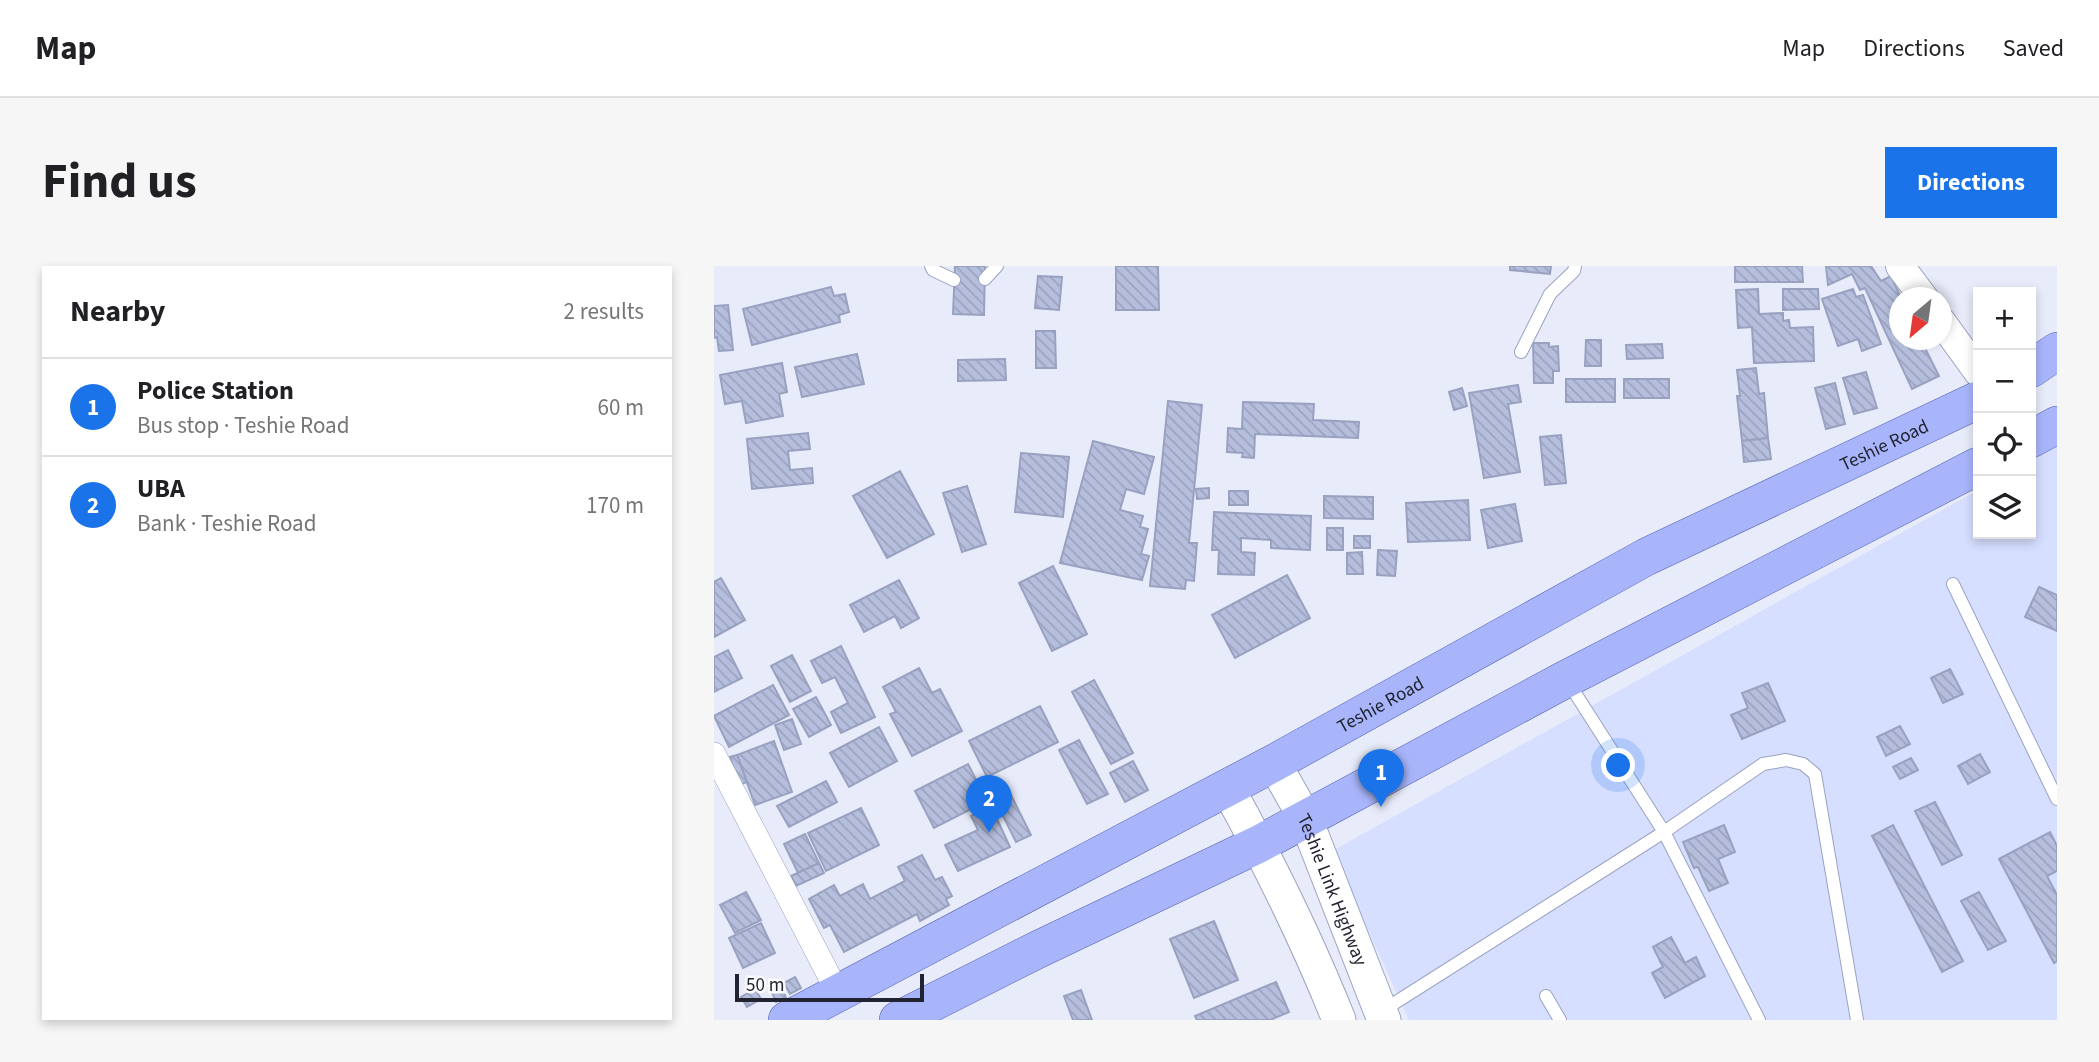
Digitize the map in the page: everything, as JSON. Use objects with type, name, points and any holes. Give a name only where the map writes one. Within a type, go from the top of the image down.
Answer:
[{"type":"main road","points":[[2036,366],[2057,351]]},
{"type":"main road","name":"Teshie Road","points":[[788,1020],[1274,763],[1646,557],[1973,402]]},
{"type":"main road","points":[[2036,436],[2057,425]]},
{"type":"main road","points":[[898,1020],[1039,948],[1306,820],[1566,679],[1973,469]]},
{"type":"main road","name":"Teshie Link Highway","points":[[1274,763],[1306,820],[1383,1016]]},
{"type":"main road","points":[[1227,787],[1259,844],[1310,949],[1339,1020]]},
{"type":"street","points":[[1900,266],[1916,287]]},
{"type":"street","points":[[1952,336],[1973,365]]},
{"type":"street","points":[[715,758],[838,993]]},
{"type":"lane","points":[[931,266],[933,270],[954,280]]},
{"type":"lane","points":[[985,279],[997,266]]},
{"type":"lane","points":[[1521,352],[1550,294],[1574,271],[1575,266]]},
{"type":"lane","points":[[1953,584],[2057,799]]},
{"type":"lane","points":[[1566,679],[1664,832],[1759,1020]]},
{"type":"lane","points":[[1383,1016],[1763,764],[1786,760],[1802,764],[1815,774],[1857,1020]]},
{"type":"lane","points":[[1546,996],[1560,1020]]},
{"type":"shaded area","points":[[2057,446],[2057,1020],[1409,1020],[1332,851],[1973,493],[1973,539],[2036,539],[2036,458]]},
{"type":"building","points":[[955,266],[985,266],[984,315],[953,314]]},
{"type":"building","points":[[1116,266],[1158,266],[1159,310],[1116,310]]},
{"type":"building","points":[[1510,266],[1551,266],[1550,274],[1510,270]]},
{"type":"building","points":[[1735,266],[1802,266],[1803,282],[1735,282]]},
{"type":"building","points":[[1826,266],[1871,266],[1881,281],[1891,276],[1896,287],[1889,287],[1889,340],[1865,288],[1860,290],[1852,274],[1828,285]]},
{"type":"building","points":[[1038,276],[1062,277],[1059,310],[1035,308]]},
{"type":"building","points":[[831,287],[834,296],[845,294],[849,312],[839,315],[840,322],[752,345],[743,309]]},
{"type":"building","points":[[1758,289],[1759,314],[1783,313],[1783,321],[1789,320],[1790,328],[1813,327],[1814,361],[1754,363],[1752,327],[1738,328],[1736,290]]},
{"type":"building","points":[[1783,289],[1818,289],[1819,309],[1783,310]]},
{"type":"building","points":[[1853,289],[1856,297],[1863,295],[1881,344],[1862,351],[1858,339],[1838,346],[1822,299]]},
{"type":"building","points":[[728,305],[733,350],[719,351],[717,337],[714,338],[714,306]]},
{"type":"building","points":[[1036,331],[1055,331],[1056,368],[1036,368]]},
{"type":"building","points":[[1586,340],[1601,340],[1601,366],[1585,366]]},
{"type":"building","points":[[1533,343],[1558,346],[1559,371],[1553,371],[1553,383],[1534,383]]},
{"type":"building","points":[[1662,344],[1663,358],[1627,359],[1626,345]]},
{"type":"building","points":[[1894,350],[1926,350],[1939,376],[1912,389]]},
{"type":"building","points":[[857,354],[864,384],[802,397],[795,367]]},
{"type":"building","points":[[1005,359],[1006,380],[958,381],[958,360]]},
{"type":"building","points":[[782,363],[787,392],[779,394],[783,416],[746,423],[742,401],[725,404],[720,375]]},
{"type":"building","points":[[1756,368],[1759,394],[1764,393],[1768,438],[1742,441],[1737,370]]},
{"type":"building","points":[[1866,372],[1877,408],[1854,414],[1843,378]]},
{"type":"building","points":[[1566,379],[1615,379],[1615,402],[1566,402]]},
{"type":"building","points":[[1624,379],[1669,379],[1669,398],[1624,398]]},
{"type":"building","points":[[1835,383],[1845,424],[1826,429],[1815,388]]},
{"type":"building","points":[[1518,385],[1521,402],[1508,404],[1520,472],[1484,478],[1469,393]]},
{"type":"building","points":[[1462,388],[1467,406],[1454,410],[1449,392]]},
{"type":"building","points":[[1168,401],[1202,405],[1189,543],[1197,543],[1194,581],[1186,580],[1185,589],[1150,586]]},
{"type":"building","points":[[1243,402],[1314,404],[1313,420],[1359,422],[1358,438],[1255,434],[1254,458],[1242,457],[1243,453],[1227,452],[1228,428],[1242,429]]},
{"type":"building","points":[[808,433],[810,449],[788,451],[790,470],[812,468],[813,483],[752,489],[747,439]]},
{"type":"building","points":[[1561,435],[1566,483],[1545,485],[1540,437]]},
{"type":"building","points":[[1768,438],[1771,459],[1744,462],[1742,441]]},
{"type":"building","points":[[1093,441],[1154,457],[1144,494],[1126,489],[1120,510],[1143,516],[1140,527],[1148,529],[1141,554],[1149,556],[1142,580],[1060,563]]},
{"type":"building","points":[[1021,453],[1069,457],[1063,517],[1015,512]]},
{"type":"building","points":[[900,471],[934,534],[887,558],[853,496]]},
{"type":"building","points":[[967,486],[986,544],[962,552],[943,493]]},
{"type":"building","points":[[1209,488],[1209,498],[1197,499],[1196,489]]},
{"type":"building","points":[[1229,491],[1248,491],[1248,505],[1229,505]]},
{"type":"building","points":[[1324,496],[1373,497],[1373,519],[1324,518]]},
{"type":"building","points":[[1468,500],[1470,540],[1408,542],[1406,503]]},
{"type":"building","points":[[1515,504],[1522,541],[1488,548],[1481,510]]},
{"type":"building","points":[[1214,512],[1311,516],[1310,550],[1271,548],[1271,540],[1241,538],[1241,552],[1255,553],[1254,575],[1218,574],[1219,550],[1212,550]]},
{"type":"building","points":[[1327,528],[1343,528],[1343,550],[1327,550]]},
{"type":"building","points":[[1354,536],[1370,536],[1370,548],[1354,548]]},
{"type":"building","points":[[1378,550],[1397,551],[1395,576],[1377,575]]},
{"type":"building","points":[[1362,552],[1363,574],[1347,574],[1347,553]]},
{"type":"building","points":[[1053,566],[1087,634],[1052,651],[1019,583]]},
{"type":"building","points":[[1287,575],[1310,618],[1235,658],[1212,615]]},
{"type":"building","points":[[721,578],[745,620],[714,637],[714,582]]},
{"type":"building","points":[[899,580],[919,618],[901,628],[895,616],[864,632],[850,605]]},
{"type":"building","points":[[2039,587],[2057,595],[2057,631],[2025,617]]},
{"type":"building","points":[[841,646],[875,717],[841,733],[831,712],[848,703],[835,677],[822,683],[811,661]]},
{"type":"building","points":[[728,650],[742,678],[714,692],[714,657]]},
{"type":"building","points":[[792,655],[811,691],[790,702],[771,666]]},
{"type":"building","points":[[919,668],[932,693],[940,689],[962,731],[912,756],[890,714],[896,712],[883,687]]},
{"type":"building","points":[[1950,669],[1963,694],[1943,703],[1931,678]]},
{"type":"building","points":[[1094,680],[1133,753],[1111,764],[1072,692]]},
{"type":"building","points":[[1768,683],[1785,721],[1742,739],[1731,715],[1748,708],[1742,693]]},
{"type":"building","points":[[773,685],[789,715],[729,747],[714,716]]},
{"type":"building","points":[[816,697],[831,725],[809,737],[793,709]]},
{"type":"building","points":[[1040,706],[1058,742],[987,777],[969,741]]},
{"type":"building","points":[[792,719],[801,744],[784,750],[775,725]]},
{"type":"building","points":[[1900,726],[1910,744],[1886,756],[1877,737]]},
{"type":"building","points":[[879,727],[897,761],[849,787],[830,753]]},
{"type":"building","points":[[1079,740],[1108,794],[1087,804],[1059,750]]},
{"type":"building","points":[[774,741],[792,792],[755,805],[737,755]]},
{"type":"building","points":[[1980,754],[1990,772],[1968,784],[1958,766]]},
{"type":"building","points":[[737,755],[747,782],[739,785],[730,757]]},
{"type":"building","points":[[1911,758],[1918,770],[1900,779],[1893,767]]},
{"type":"building","points":[[1133,761],[1148,790],[1125,802],[1110,773]]},
{"type":"building","points":[[968,764],[987,801],[934,828],[915,791]]},
{"type":"building","points":[[826,781],[837,802],[789,827],[777,806]]},
{"type":"building","points":[[1005,783],[1031,835],[1016,842],[990,790]]},
{"type":"building","points":[[1935,802],[1962,855],[1942,865],[1915,811]]},
{"type":"building","points":[[991,806],[1010,847],[958,871],[945,845],[978,830],[971,816]]},
{"type":"building","points":[[861,808],[879,845],[826,871],[808,833]]},
{"type":"building","points":[[1724,825],[1735,852],[1718,859],[1728,883],[1709,891],[1698,867],[1694,868],[1683,842]]},
{"type":"building","points":[[1893,825],[1963,961],[1942,972],[1872,836]]},
{"type":"building","points":[[2050,832],[2057,846],[2057,871],[2047,876],[2057,895],[2057,961],[2054,963],[1999,859]]},
{"type":"building","points":[[805,834],[819,863],[798,873],[784,844]]},
{"type":"building","points":[[922,855],[935,880],[942,877],[952,896],[946,899],[949,905],[920,921],[917,914],[844,952],[830,925],[824,928],[809,899],[834,885],[840,896],[863,884],[870,899],[905,881],[898,867]]},
{"type":"building","points":[[819,863],[824,873],[796,886],[791,876]]},
{"type":"building","points":[[746,892],[761,920],[735,933],[720,905]]},
{"type":"building","points":[[1979,892],[2006,941],[1988,950],[1961,901]]},
{"type":"building","points":[[1214,921],[1238,980],[1194,998],[1170,939]]},
{"type":"building","points":[[761,923],[775,953],[743,968],[729,938]]},
{"type":"building","points":[[1671,937],[1685,963],[1696,957],[1705,976],[1665,998],[1652,973],[1663,967],[1653,947]]},
{"type":"building","points":[[795,977],[801,988],[790,994],[784,983]]},
{"type":"building","points":[[1276,982],[1289,1012],[1270,1020],[1197,1020],[1195,1016]]},
{"type":"building","points":[[781,986],[786,998],[776,1002],[771,990]]},
{"type":"building","points":[[755,989],[761,999],[747,1007],[741,997]]},
{"type":"building","points":[[1081,990],[1092,1020],[1073,1020],[1064,996]]},
{"type":"place","name":"Police Station","points":[[1381,807]]},
{"type":"place","name":"UBA","points":[[989,833]]}]
